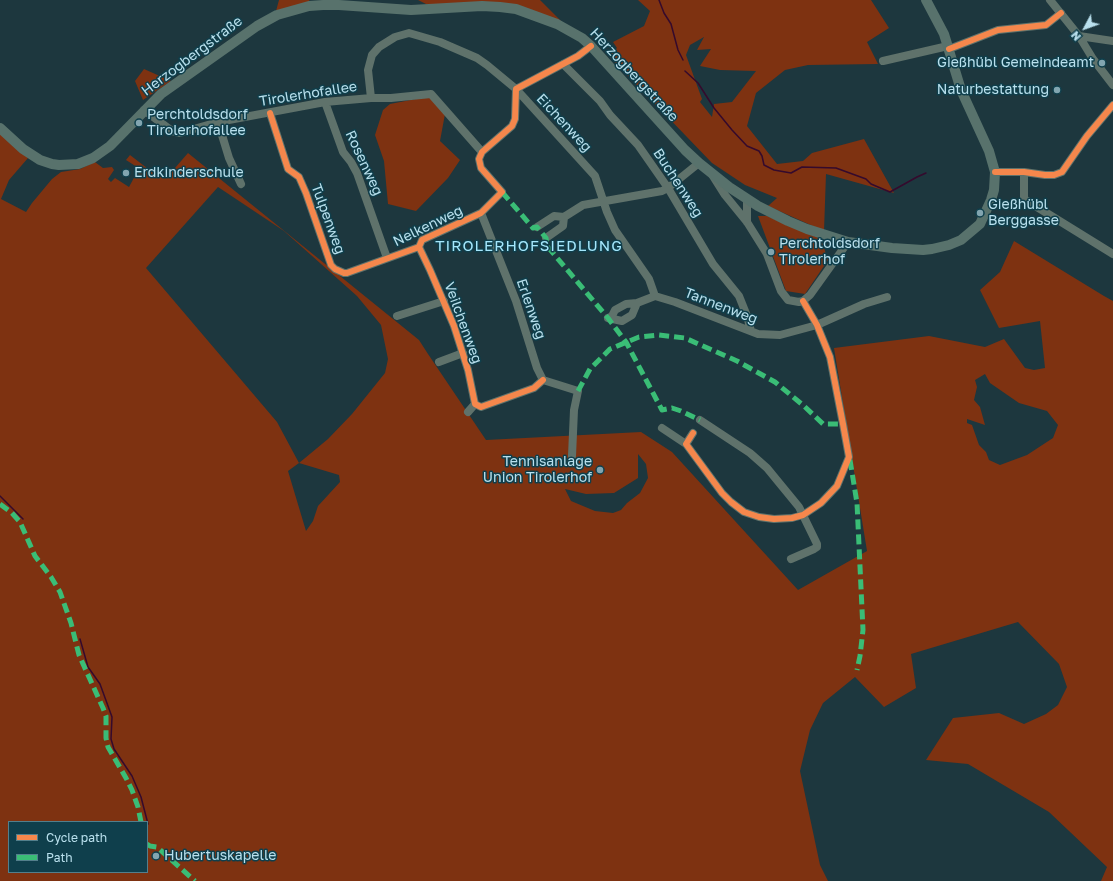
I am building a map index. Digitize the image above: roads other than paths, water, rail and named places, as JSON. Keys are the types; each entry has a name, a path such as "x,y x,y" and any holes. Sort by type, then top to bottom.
{"main road":[{"path":"926,0 938,21 949,48 961,90 989,151 995,172"},
{"name":"Herzogbergstraße","path":"0,128 23,149 35,157 52,164 70,165 86,161 110,146 161,94 257,26 277,15 309,6 339,5 411,10 482,6 516,10 557,24 577,35 591,46 681,145 713,175 747,199 807,230 848,242 885,248 923,250 949,245 961,240 980,224 994,190 995,172"}],"street":[{"path":"1050,0 1080,36 1093,59 1113,85"},
{"path":"882,61 949,48 998,30 1046,25 1061,13"},
{"name":"Eichenweg","path":"371,98 368,70 372,55 379,47 394,37 409,34 440,42 477,58 516,89 594,176 615,230 649,279 655,296"},
{"path":"1080,36 1113,41"},
{"path":"482,152 512,126 515,120 516,89 578,56 591,46"},
{"name":"Buchenweg","path":"563,64 600,101 610,115 638,145 668,188 713,264 739,296 751,331"},
{"name":"Tirolerhofallee","path":"144,110 176,132 180,133 218,122 325,102 432,94 482,152"},
{"name":"Rosenweg","path":"325,102 343,152 357,173 387,258"},
{"path":"995,172 1024,172 1045,175 1054,175 1062,172 1087,136 1113,105"},
{"name":"Tulpenweg","path":"270,113 288,169 299,176 331,264 335,269"},
{"path":"218,122 229,158 241,184"},
{"name":"Nelkenweg","path":"335,269 347,273 419,247 422,240 481,213 502,192 481,168 479,159 482,152"},
{"path":"537,228 554,216 564,216 583,205 662,191 668,188 699,163"},
{"path":"1024,172 1024,199 1113,254"},
{"path":"713,175 725,195 747,222 767,254 784,296 793,302 802,301 810,295 848,242"},
{"path":"747,199 747,222"},
{"name":"Erlenweg","path":"481,213 516,301 537,368 543,380"},
{"path":"546,238 563,226 564,216"},
{"name":"Veilchenweg","path":"419,247 444,301 463,353 478,406"},
{"path":"637,302 655,296"},
{"name":"Tannenweg","path":"655,296 675,302 758,334 780,335 817,325 864,304 887,297"},
{"path":"397,316 444,301"},
{"path":"662,428 686,444 722,493 744,512 759,517 774,519 792,518 803,515 821,504 837,486 849,457 830,357 817,325 802,301"},
{"path":"439,362 463,353"},
{"path":"468,412 478,406 534,388 543,380 578,391 574,410 572,456"},
{"path":"700,420 750,453 767,468 803,515 817,544 817,547 791,559"},
{"path":"686,444 693,433"}],"waterway":[{"path":"659,0 664,13 671,24 678,50 683,60"},
{"path":"685,71 698,83 714,108 732,130 747,146 759,151 764,165 774,170 791,173 802,167 836,168 866,179 871,184 890,192 926,173"},
{"path":"0,496 23,519"},
{"path":"80,639 88,667 100,684 112,717 111,739 114,749 132,776 141,797 147,821"}],"place":[{"name":"Gießhübl Gemeindeamt","path":"1102,63"},
{"name":"Naturbestattung","path":"1057,90"},
{"name":"Perchtoldsdorf Tirolerhofallee","path":"139,123"},
{"name":"Erdkinderschule","path":"126,173"},
{"name":"Gießhübl Berggasse","path":"980,213"},
{"name":"Perchtoldsdorf Tirolerhof","path":"771,252"},
{"name":"Tennisanlage Union Tirolerhof","path":"600,470"},
{"name":"Hubertuskapelle","path":"156,856"}],"district":[{"name":"TIROLERHOFSIEDLUNG","path":"529,246"}]}
